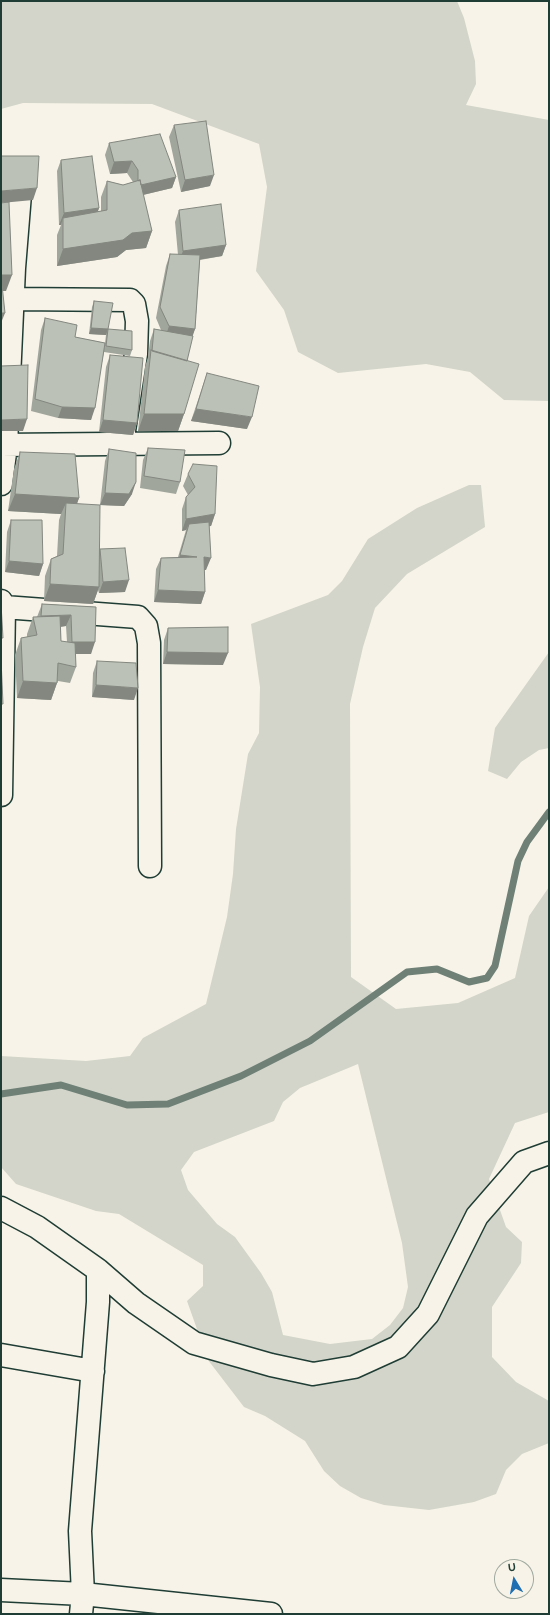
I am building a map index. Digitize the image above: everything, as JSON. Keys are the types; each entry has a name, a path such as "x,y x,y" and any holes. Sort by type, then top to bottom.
{"street":[{"path":"1,484 20,194"},
{"path":"12,300 130,300 134,304 137,320 136,354 122,443"},
{"path":"3,445 219,443"},
{"path":"1,796 2,604 138,617 146,626 148,643 150,866"},
{"path":"1,1208 37,1227 98,1270 136,1303 194,1343 271,1365 313,1374 354,1367 398,1347 428,1314 477,1216 524,1162 549,1154"},
{"path":"82,1604 80,1531 98,1302 98,1270"},
{"path":"1,1356 93,1371"},
{"path":"1,1590 82,1604 271,1614"}],"shaded area":[{"path":"1,1 457,1 464,18 475,61 476,84 466,105 549,120 549,401 504,400 470,372 426,364 338,373 298,352 284,310 256,271 267,187 259,144 152,104 23,103 1,109"},
{"path":"469,485 481,485 485,527 407,574 375,608 363,647 350,704 351,977 396,1009 458,1003 515,978 529,916 549,887 549,1112 515,1123 489,1179 506,1227 522,1242 521,1263 492,1307 492,1357 516,1382 549,1401 549,1443 522,1454 506,1470 496,1494 474,1502 429,1510 384,1505 361,1498 340,1486 324,1471 305,1441 265,1416 244,1407 208,1360 187,1301 203,1286 203,1265 119,1214 96,1211 16,1184 1,1167 1,1056 86,1061 130,1056 143,1038 206,1004 227,917 233,874 236,829 248,754 259,733 260,687 251,624 328,595 342,581 368,539 417,508","holes":["358,1064 402,1243 408,1287 403,1308 390,1325 372,1339 330,1344 283,1335 272,1292 261,1273 235,1237 217,1224 188,1190 181,1170 194,1152 274,1121 283,1102 300,1088"]},
{"path":"549,652 549,748 539,750 521,762 507,779 488,771 495,728"}],"building":[{"path":"206,121 214,175 185,180 174,125"},
{"path":"160,134 176,177 141,185 140,180 138,181 138,170 132,161 114,162 109,143"},
{"path":"1,156 39,156 37,188 1,191"},
{"path":"92,156 99,208 64,213 61,160"},
{"path":"140,180 152,231 132,233 123,240 63,249 63,218 107,210 107,181 123,185"},
{"path":"9,202 12,275 1,275 1,203"},
{"path":"221,204 226,245 183,251 179,210"},
{"path":"170,254 200,255 195,329 169,326 160,307"},
{"path":"2,285 5,313 1,313"},
{"path":"94,301 113,303 108,329 91,328"},
{"path":"45,318 77,325 75,337 105,343 95,408 62,407 35,399"},
{"path":"108,329 132,331 132,350 106,346"},
{"path":"154,329 193,336 187,361 152,351"},
{"path":"151,350 199,364 184,414 144,414"},
{"path":"110,355 143,358 137,423 103,420"},
{"path":"28,365 27,419 1,420 1,366"},
{"path":"207,373 259,386 252,417 196,409"},
{"path":"148,448 185,450 180,482 144,476"},
{"path":"109,449 136,453 136,482 129,494 105,493"},
{"path":"20,452 75,454 79,498 15,494"},
{"path":"193,464 217,466 215,514 186,519 186,497 195,487 188,474"},
{"path":"66,503 100,505 99,587 50,584 51,559 63,554"},
{"path":"11,520 42,520 43,564 9,561"},
{"path":"209,522 211,558 204,557 205,592 158,590 161,558 197,557 180,555 189,524"},
{"path":"125,548 129,580 103,582 100,549"},
{"path":"1,604 3,638 1,638"},
{"path":"42,604 96,607 95,642 72,642 71,615 41,616"},
{"path":"60,616 61,641 75,643 76,667 58,663 57,683 23,681 21,638 37,635 33,617"},
{"path":"228,627 228,653 167,652 168,628"},
{"path":"1,659 3,704 1,704"},
{"path":"97,661 136,663 138,688 96,685"}],"waterway":[{"path":"1,1094 61,1085 127,1105 168,1104 241,1076 310,1041 407,972 437,969 469,982 487,978 495,966 518,861 527,842 549,812"}]}
